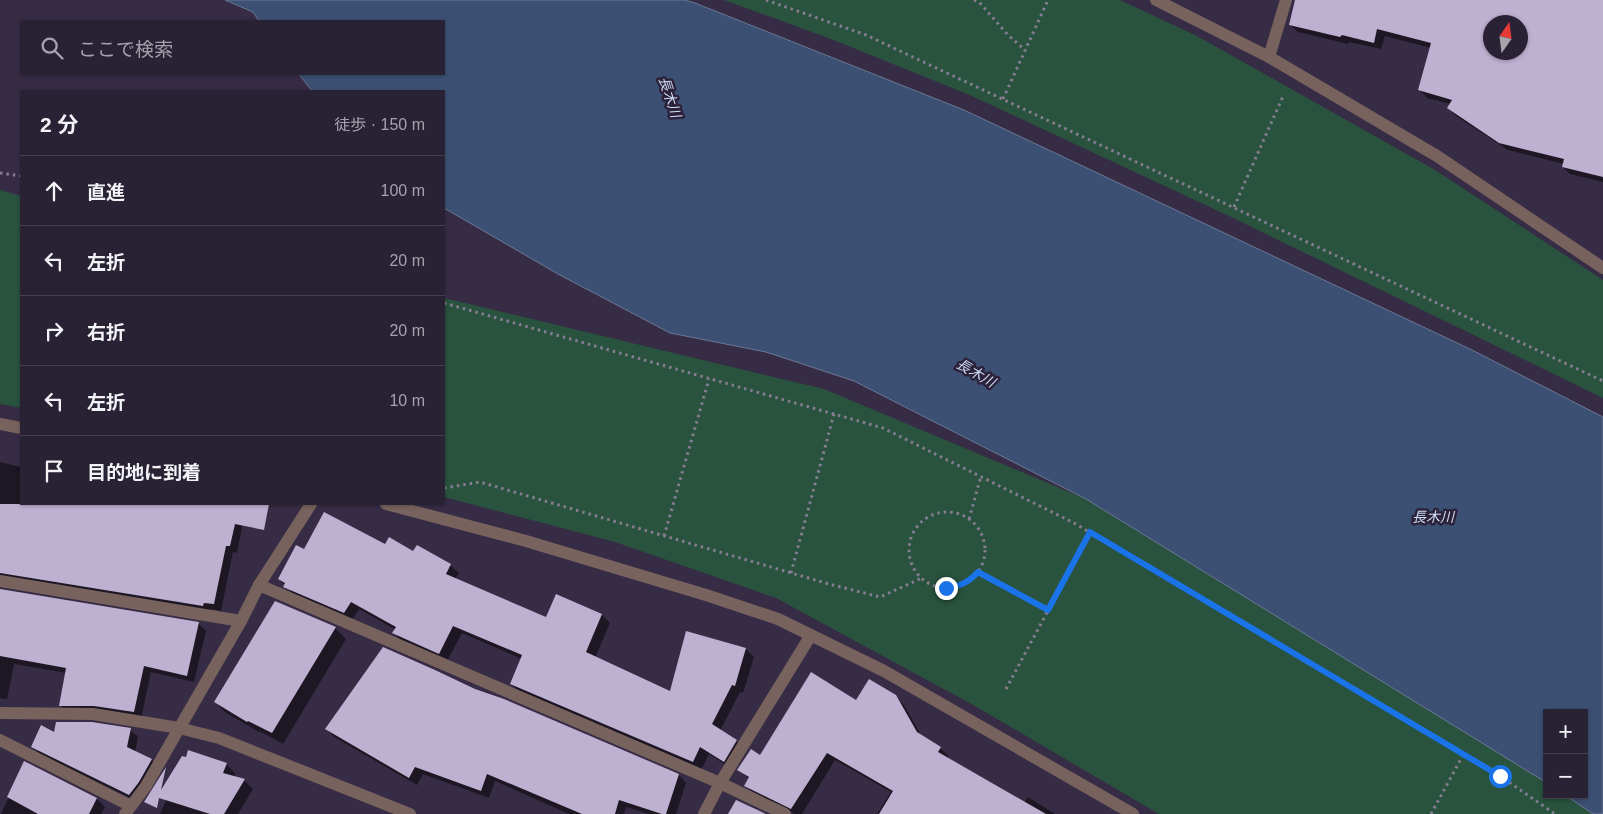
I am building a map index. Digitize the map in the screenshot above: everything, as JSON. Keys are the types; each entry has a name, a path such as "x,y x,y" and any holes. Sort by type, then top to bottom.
{"street":[{"path":"1156,0 1269,57 1437,156 1603,268"},
{"path":"1269,57 1286,0"},
{"path":"0,424 20,428"},
{"path":"0,740 128,810 146,786 259,586 310,505"},
{"path":"390,505 526,541 706,595 778,619 884,671 1133,814"},
{"path":"0,581 240,621"},
{"path":"259,586 720,783 784,814"},
{"path":"704,814 720,783 811,635"},
{"path":"0,713 93,714 179,728 219,738 410,814"}],"path":[{"path":"766,0 866,35 1603,381"},
{"path":"974,0 979,2 1008,36 1025,50"},
{"path":"1003,99 1048,0"},
{"path":"1234,207 1284,94"},
{"path":"0,173 20,176"},
{"path":"445,303 883,428 1090,532 1500,776 1554,814"},
{"path":"664,536 709,379"},
{"path":"791,573 834,414"},
{"path":"969,519 981,476"},
{"path":"445,488 480,482 791,573 880,597 922,578"},
{"path":"946,512 958,514 969,519 978,528 983,538 984,562 969,581 959,586 946,588 933,586 922,578 914,568 910,556 910,543 915,531 923,521 934,515 946,512"},
{"path":"1006,689 1090,532"},
{"path":"978,572 1048,610"},
{"path":"1431,814 1463,755"}],"green space":[{"path":"724,0 1120,0 1197,36 1435,170 1603,280 1603,398 1229,216 972,96 831,39"},
{"path":"0,190 20,196 20,408 0,404"},
{"path":"445,298 824,389 1086,499 1540,778 1543,780 1543,799 1571,799 1593,814 1159,814 975,706 776,598 615,542 445,497"}],"water":[{"name":"長木川","path":"225,0 684,0 695,3 964,110 1472,350 1603,417 1603,814 1593,814 1571,799 1588,799 1588,709 1543,709 1543,781 1086,499 854,381 766,352 670,333 558,274 445,209 445,90 311,90 300,75 445,75 445,20 258,20 253,12"}],"building":[{"path":"1295,0 1603,0 1603,177 1562,167 1564,159 1499,143 1447,108 1452,100 1418,90 1431,43 1377,29 1374,43 1342,35 1340,37 1289,25"},
{"path":"0,504 269,505 264,530 235,524 230,546 226,546 214,604 204,603 203,606 0,573"},
{"path":"324,512 385,544 389,537 413,551 417,545 451,564 446,574 546,617 556,594 602,614 586,652 670,691 686,631 746,648 735,686 732,685 712,724 737,740 724,762 700,747 693,762 510,684 522,655 453,626 439,654 392,633 396,627 351,602 344,613 283,587 285,583 278,579 296,545 304,549"},
{"path":"0,589 199,622 187,676 144,666 134,712 94,706 59,706 66,668 0,656"},
{"path":"275,601 336,627 272,733 247,722 214,702"},
{"path":"383,647 475,689 504,699 679,774 666,814 619,800 615,814 582,814 487,774 481,791 415,767 409,778 325,729"},
{"path":"811,672 856,700 869,679 896,695 917,732 941,747 938,752 1046,814 879,814 893,791 827,753 791,809 744,786 749,777 737,770 751,749 760,755"},
{"path":"56,722 92,722 131,728 127,747 152,759 129,795 31,747 41,725 54,732"},
{"path":"188,750 227,763 223,773 245,779 224,814 210,814 159,798 157,808 144,802 166,767 161,790 182,756 186,757"},
{"path":"24,761 97,798 89,814 38,814 7,797"},
{"path":"736,800 766,814 728,814"}],"route":[{"path":"946,588 959,586 969,581 978,572 1048,610 1090,532 1500,776"}]}
